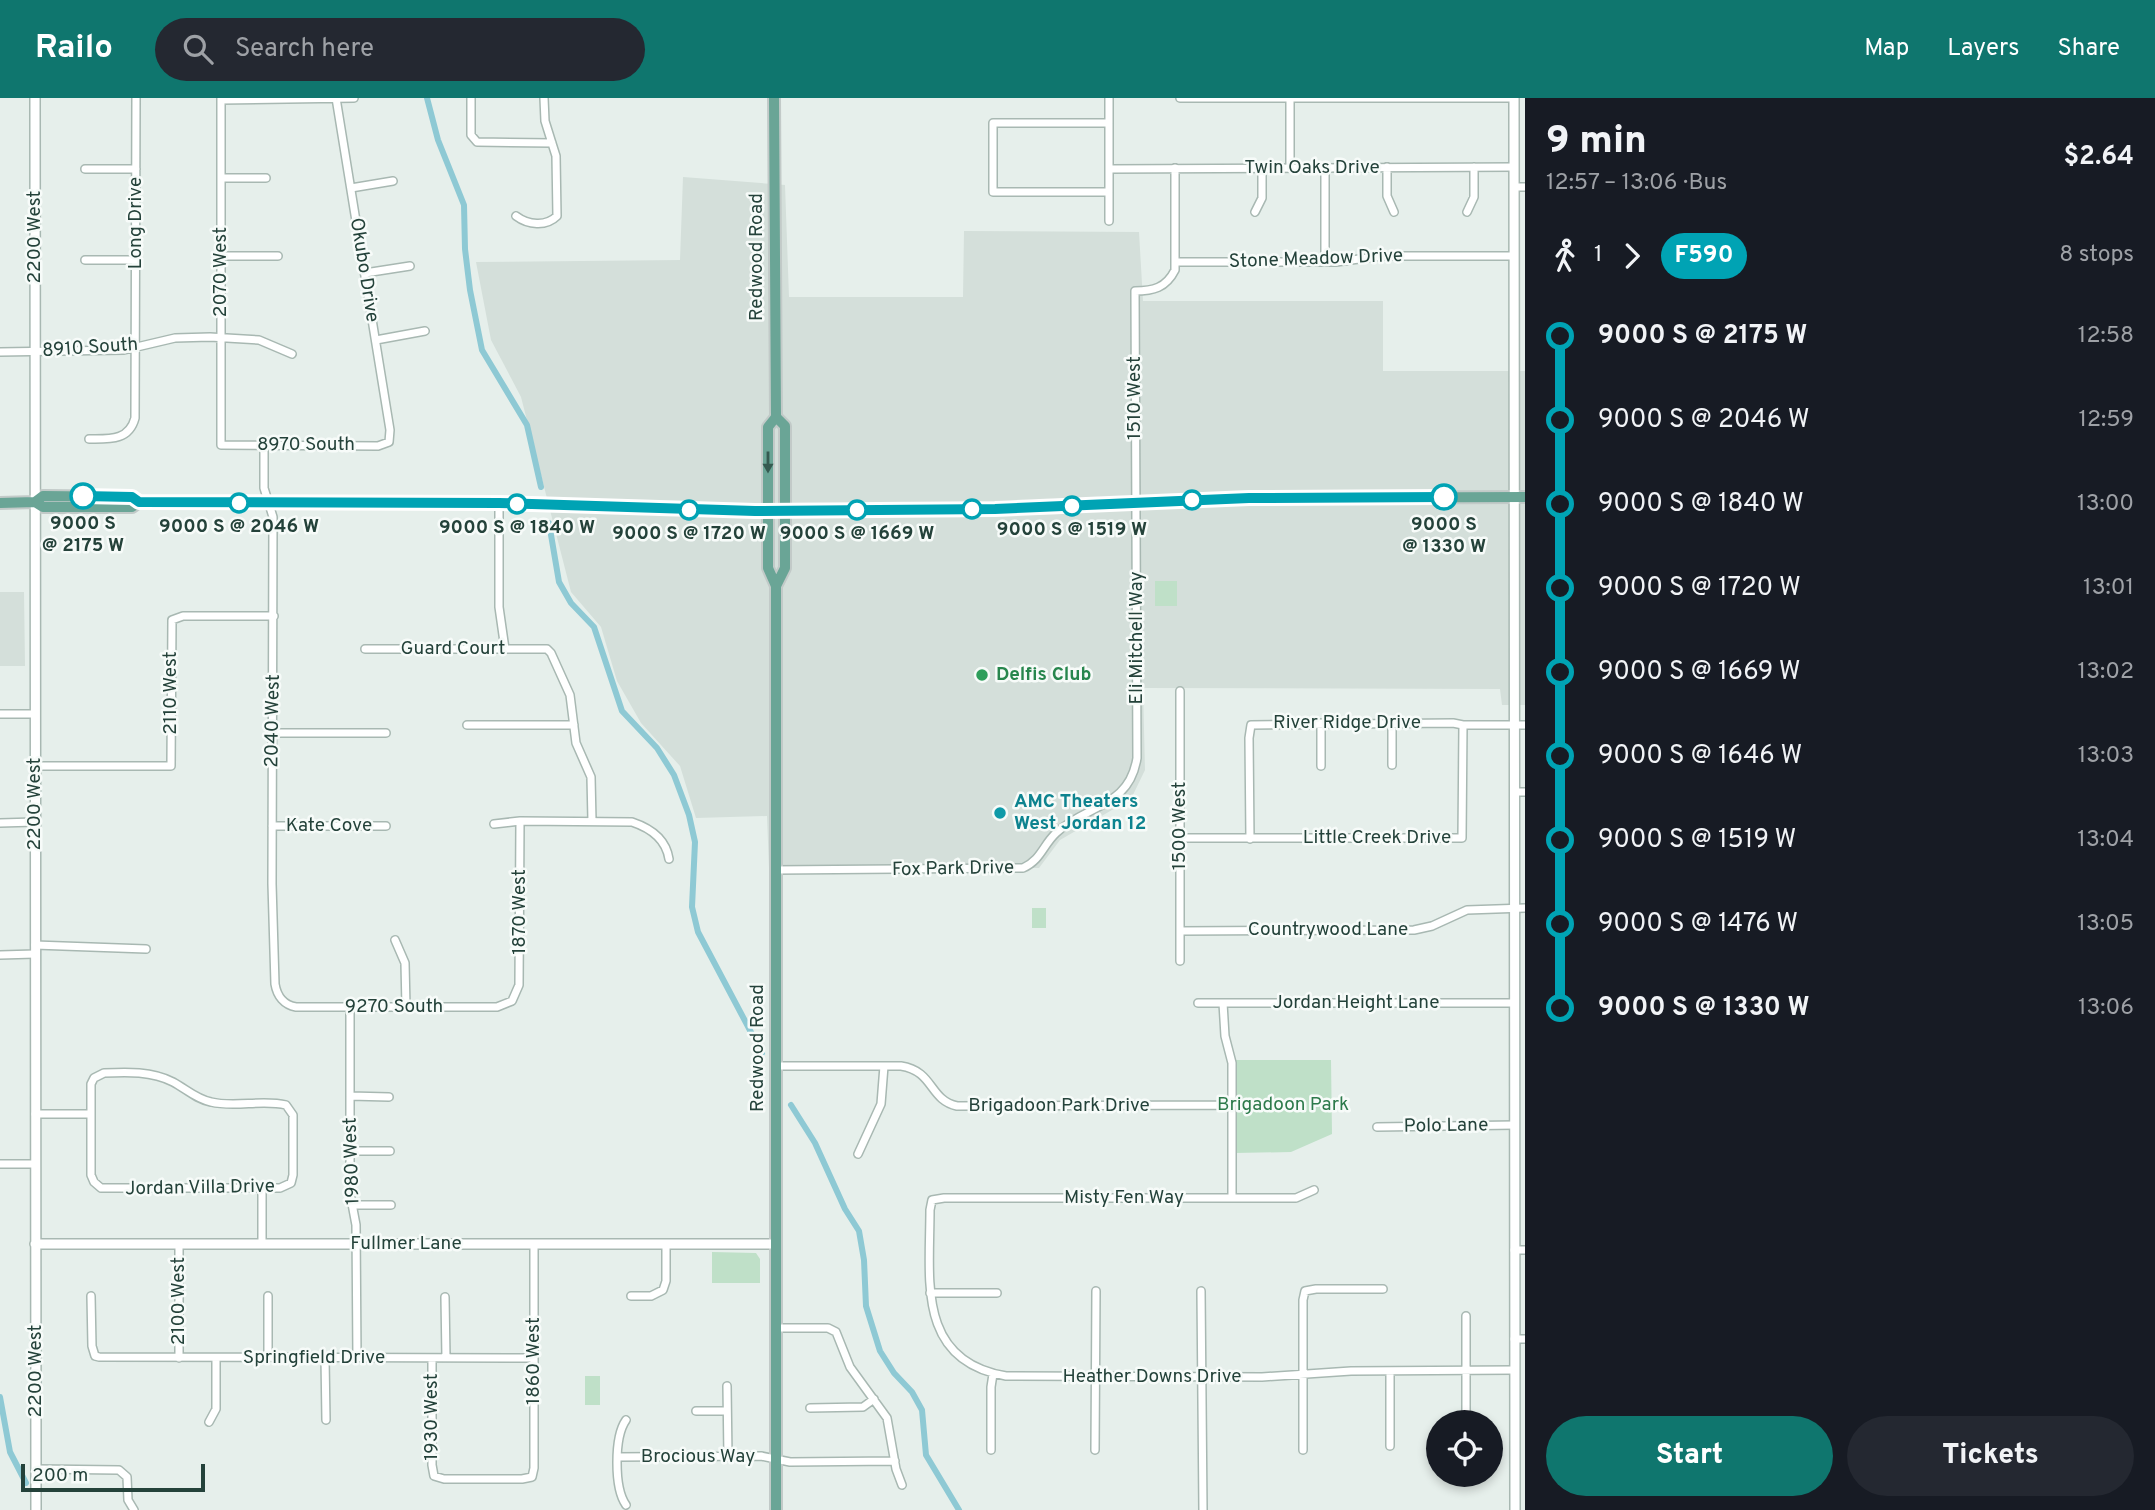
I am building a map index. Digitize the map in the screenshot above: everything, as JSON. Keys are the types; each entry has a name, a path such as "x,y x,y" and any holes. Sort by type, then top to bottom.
{"main road":[{"name":"Redwood Road","path":"774,98 776,416 768,427 768,568 776,586 776,1510"},
{"name":"Redwood Road","path":"776,416 785,426 785,568 776,586"},
{"path":"0,503 132,507 139,502 499,503 718,511 995,509 1249,498 1520,498"}],"street":[{"name":"2200 West","path":"35,98 36,1510"},
{"name":"Long Drive","path":"89,439 120,438 127,434 134,424 135,98"},
{"path":"221,99 354,98"},
{"path":"471,98 473,139 482,143 552,143"},
{"path":"516,216 528,222 546,223 554,219 557,211 556,156 545,121 544,98"},
{"path":"1109,98 1109,221"},
{"path":"1180,98 1514,98 1513,256 1520,498 1514,725 1515,1125 1518,1195 1514,1250 1515,1510"},
{"path":"1290,98 1290,167"},
{"name":"2070 West","path":"221,99 221,445"},
{"name":"Okubo Drive","path":"336,99 390,430 389,442"},
{"path":"1109,123 993,123 993,192 1109,192"},
{"path":"1387,167 1387,195 1394,212"},
{"path":"1467,212 1474,197 1474,167"},
{"name":"Twin Oaks Drive","path":"1110,169 1514,167"},
{"path":"1175,168 1175,262"},
{"path":"1255,212 1262,198 1262,168"},
{"path":"1325,168 1325,262"},
{"path":"85,169 136,169"},
{"path":"221,178 266,178"},
{"path":"351,188 393,181"},
{"path":"1514,187 1525,187"},
{"path":"221,257 278,256"},
{"name":"Stone Meadow Drive","path":"1175,262 1325,262 1382,256 1513,256"},
{"path":"85,260 136,260"},
{"name":"1510 West","path":"1135,504 1135,292 1157,289 1166,284 1175,270 1175,262"},
{"path":"365,273 410,266"},
{"path":"376,340 425,331"},
{"name":"8910 South","path":"0,352 136,348 175,338 221,338 259,340 292,354"},
{"name":"8970 South","path":"221,445 378,446 389,442"},
{"name":"2040 West","path":"264,445 264,488 274,517 272,826 275,984 279,997"},
{"path":"499,503 499,607 505,649"},
{"name":"Eli Mitchell Way","path":"1134,773 1137,758 1135,504"},
{"name":"2110 West","path":"35,766 172,766 172,620 183,616 274,616"},
{"name":"Guard Court","path":"365,649 547,649 568,690 572,702 573,725"},
{"name":"1500 West","path":"1180,691 1180,961"},
{"path":"0,714 35,714"},
{"path":"1321,723 1321,766"},
{"path":"1392,723 1392,765"},
{"path":"467,725 573,725 576,743 591,777 592,821"},
{"name":"River Ridge Drive","path":"1250,839 1251,725 1525,725"},
{"name":"Little Creek Drive","path":"1180,838 1462,838 1463,725"},
{"path":"272,733 386,733"},
{"name":"Fox Park Drive","path":"775,870 1023,868 1037,860 1057,832 1116,797 1134,773"},
{"path":"1514,781 1525,781"},
{"path":"1514,792 1525,792"},
{"path":"494,824 520,821 627,821 644,827 665,844 669,859"},
{"name":"1870 West","path":"512,1001 520,985 520,821"},
{"path":"0,823 35,822"},
{"name":"Kate Cove","path":"272,826 386,826"},
{"name":"Countrywood Lane","path":"1180,931 1413,930 1432,926 1467,910 1525,908"},
{"path":"396,940 405,963 406,1007"},
{"path":"0,956 35,949 146,949"},
{"name":"9270 South","path":"279,997 292,1006 350,1007 497,1007 512,1001"},
{"name":"Jordan Height Lane","path":"1198,1003 1515,1003"},
{"path":"1223,1003 1225,1036 1232,1063 1232,1198"},
{"name":"1980 West","path":"350,1007 350,1192 356,1224 357,1358"},
{"name":"Brigadoon Park Drive","path":"776,1066 901,1066 919,1071 943,1101 957,1106 1232,1105"},
{"path":"858,1154 881,1104 884,1066"},
{"name":"Jordan Villa Drive","path":"104,1073 149,1074 169,1080 200,1099 214,1103 286,1105 293,1115 293,1175 288,1186 262,1188 101,1188 91,1175 92,1114 91,1084 94,1078 104,1073"},
{"path":"350,1096 389,1097"},
{"path":"35,1114 92,1114"},
{"name":"Polo Lane","path":"1377,1127 1515,1125"},
{"path":"350,1151 390,1151"},
{"path":"0,1164 36,1164"},
{"path":"262,1188 262,1244"},
{"name":"Misty Fen Way","path":"932,1200 1296,1198 1314,1190"},
{"name":"Heather Downs Drive","path":"932,1200 930,1293 936,1323 950,1347 964,1360 993,1374 1018,1377 1262,1377 1390,1370 1515,1370"},
{"path":"352,1205 391,1205"},
{"name":"Fullmer Lane","path":"36,1244 776,1244"},
{"name":"2100 West","path":"179,1244 179,1358"},
{"name":"1860 West","path":"532,1476 534,1244"},
{"path":"631,1296 651,1296 663,1290 666,1284 666,1244"},
{"path":"1514,1250 1525,1250"},
{"path":"1303,1450 1305,1291 1383,1289"},
{"path":"1095,1450 1096,1291"},
{"path":"1201,1291 1202,1510"},
{"path":"930,1293 997,1293"},
{"name":"Springfield Drive","path":"92,1296 92,1346 95,1356 104,1358 534,1358"},
{"path":"268,1296 268,1358"},
{"path":"445,1297 446,1358"},
{"path":"1466,1316 1466,1410"},
{"path":"776,1328 834,1329 850,1367 889,1423 902,1485"},
{"path":"1514,1339 1525,1339"},
{"path":"209,1422 216,1409 216,1358"},
{"path":"326,1358 326,1420"},
{"name":"1930 West","path":"432,1358 434,1476 444,1479 522,1479 532,1476"},
{"path":"1390,1370 1390,1446"},
{"path":"991,1450 993,1374"},
{"path":"727,1386 728,1457"},
{"path":"810,1408 863,1407 874,1399"},
{"path":"696,1411 727,1411"},
{"path":"626,1420 618,1434 618,1491 626,1505"},
{"name":"Brocious Way","path":"618,1457 761,1456 790,1462 895,1461"},
{"path":"36,1469 119,1470 127,1478 128,1500 134,1510"}],"shaded area":[{"path":"683,177 785,185 789,297 963,297 964,231 1139,232 1143,301 1383,301 1383,371 1525,371 1525,705 1502,705 1500,689 1143,688 1145,770 1131,799 1060,840 1039,868 769,868 767,816 696,818 680,766 641,723 617,681 601,627 571,592 521,397 491,340 476,262 680,260"},
{"path":"0,592 24,592 25,666 0,666"}],"green space":[{"path":"1155,581 1177,581 1177,606 1155,606"},
{"path":"1032,908 1046,908 1046,928 1032,928"},
{"name":"Brigadoon Park","path":"1236,1060 1331,1060 1332,1134 1291,1152 1235,1153"},
{"path":"712,1252 756,1253 760,1259 760,1283 712,1283"},
{"path":"585,1376 600,1376 600,1405 585,1405"}],"waterway":[{"path":"427,98 438,140 464,205 465,249 470,290 482,350 527,425 541,487"},
{"path":"549,523 559,582 571,603 594,627 622,711 657,748 674,775 689,815 695,842 692,907 698,932 762,1053"},
{"path":"791,1105 815,1143 845,1209 859,1231 864,1260 866,1306 880,1351 894,1373 912,1392 922,1410 926,1455 959,1510"},
{"path":"0,1397 10,1452 26,1483"}],"bus line":[{"name":"F590","path":"83,496 132,497 139,502 499,503 718,511 995,509 1249,498 1444,497"}],"place":[{"name":"9000 S @ 2175 W","path":"83,496"},
{"name":"9000 S @ 1330 W","path":"1444,497"},
{"name":"9000 S @ 2046 W","path":"239,503"},
{"name":"9000 S @ 1840 W","path":"517,504"},
{"name":"9000 S @ 1519 W","path":"1072,506"},
{"name":"9000 S @ 1720 W","path":"689,510"},
{"name":"9000 S @ 1669 W","path":"857,510"},
{"name":"Delfis Club","path":"982,675"},
{"name":"AMC Theaters West Jordan 12","path":"1000,813"}]}
